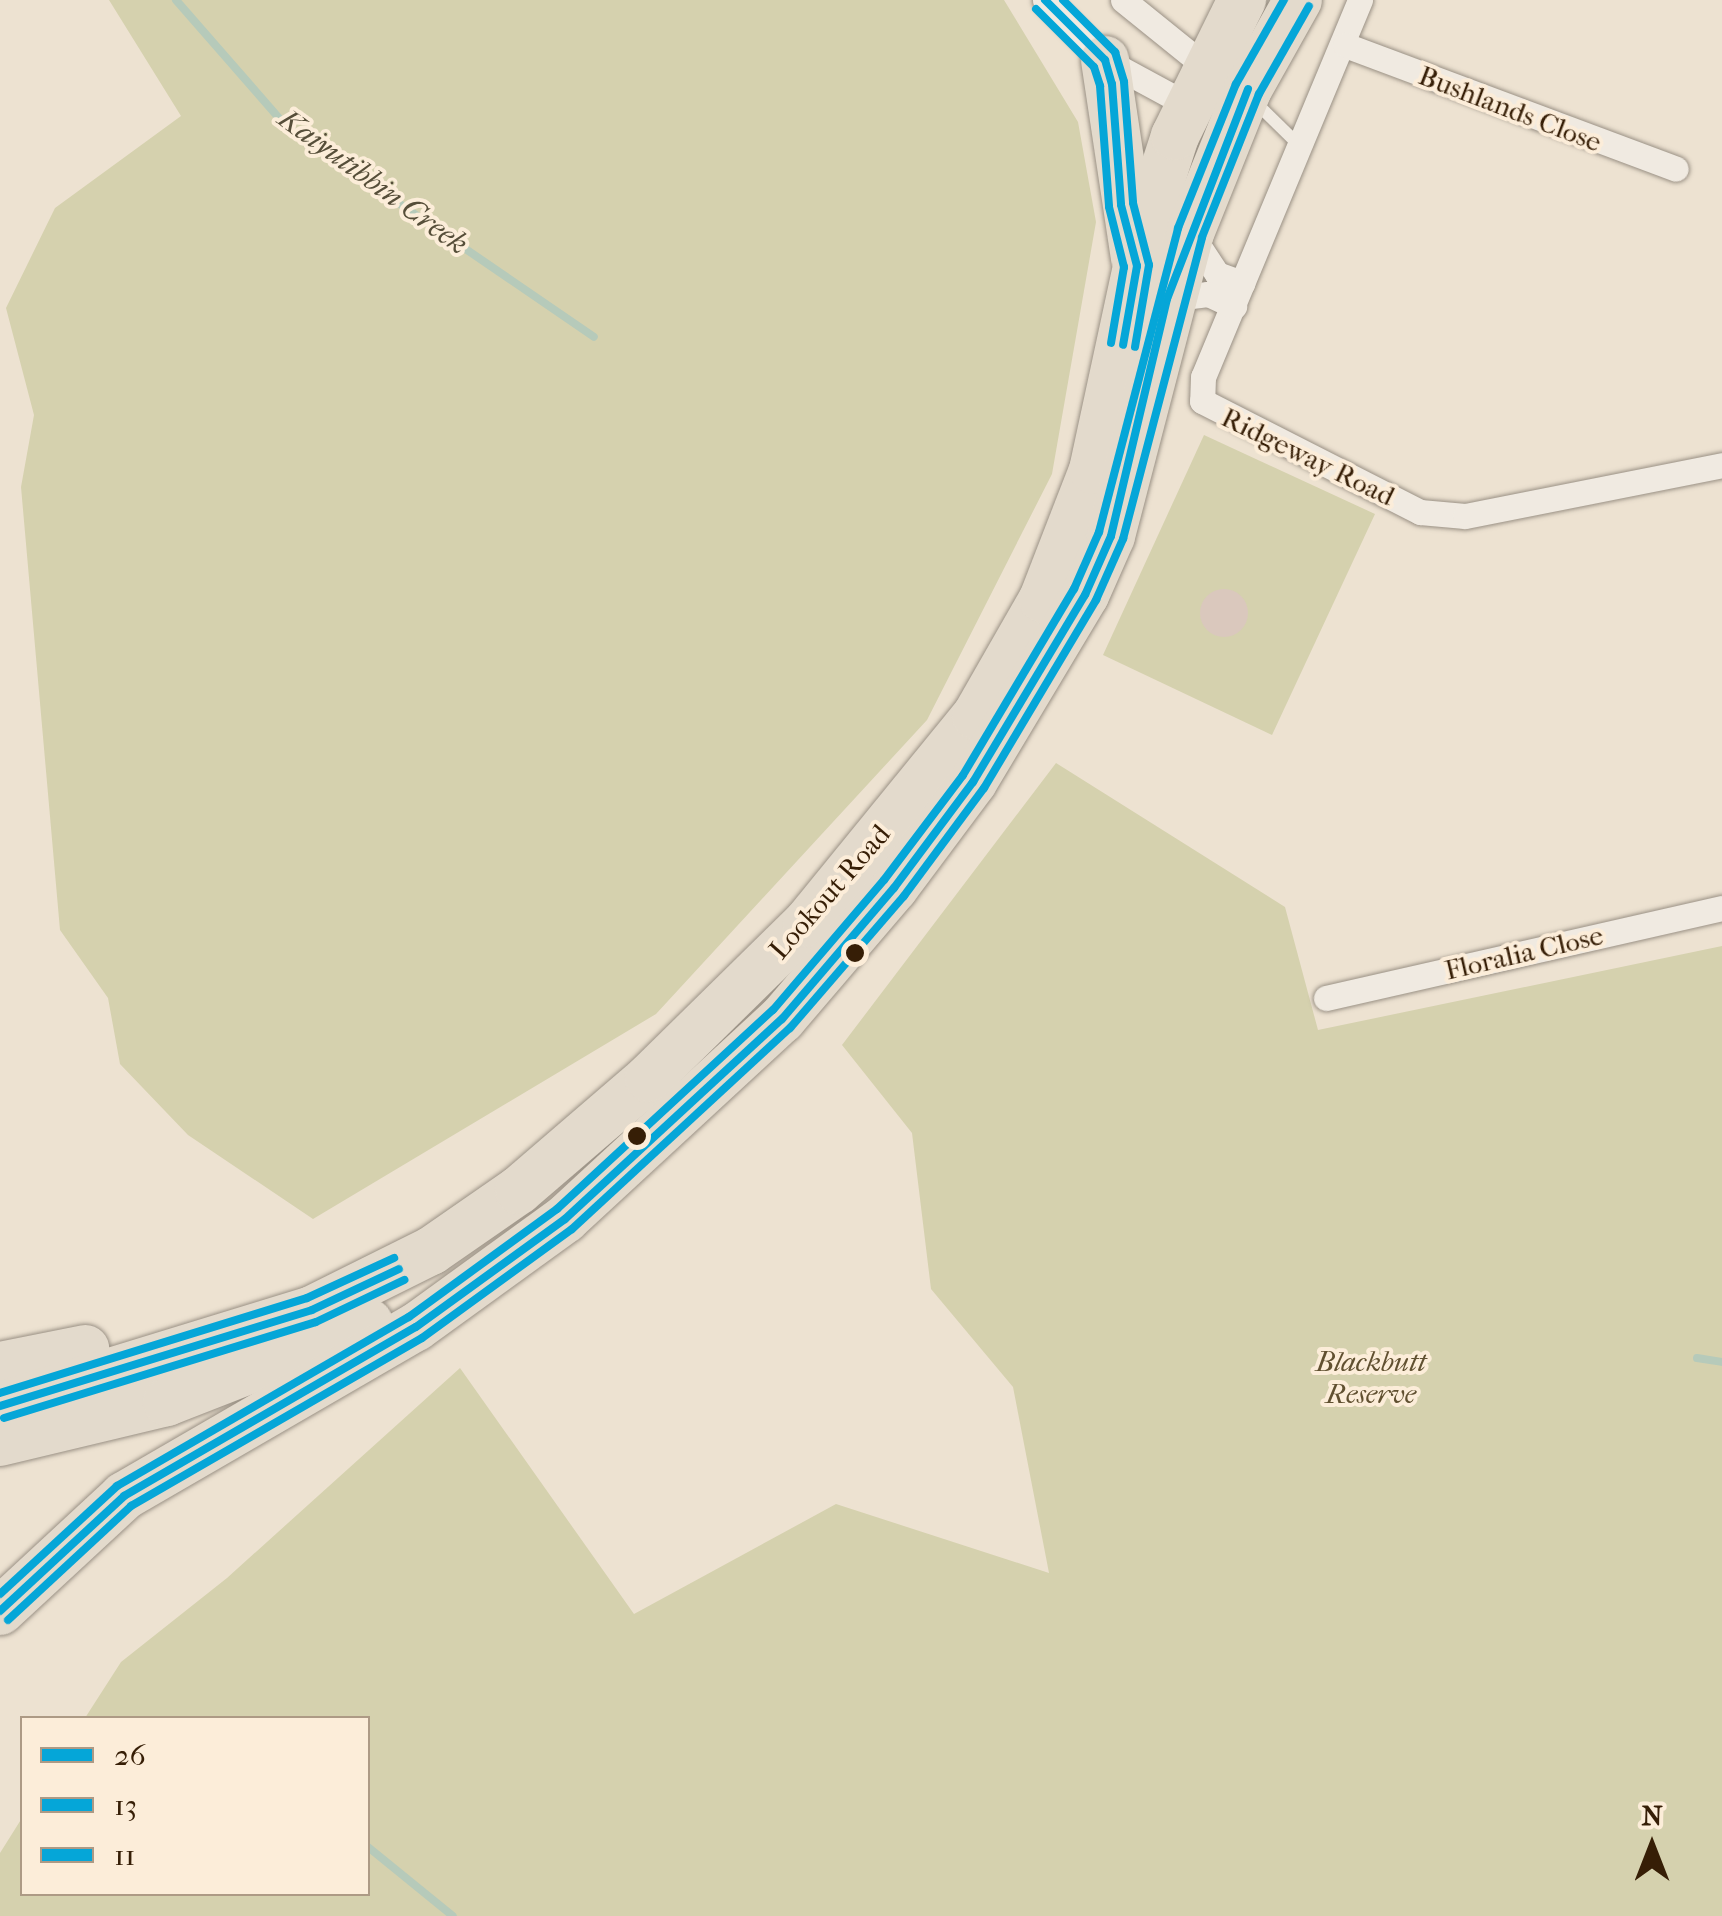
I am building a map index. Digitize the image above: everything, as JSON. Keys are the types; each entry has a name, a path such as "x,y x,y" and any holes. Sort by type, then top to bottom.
{"highway":[{"name":"Lookout Road","path":"0,1611 124,1496 416,1327 526,1249 680,1120 782,1019 973,782 1050,657 1110,536 1152,283 1190,233 1240,106 1298,0"},
{"name":"Lookout Road","path":"0,1406 268,1325 384,1277 475,1223 725,1009 807,923 976,716 1044,598 1094,470 1152,283 1214,52"},
{"path":"1104,60 1117,108 1121,205 1152,283"},
{"path":"0,1442 250,1374 526,1249"},
{"path":"0,1366 240,1314 268,1325"}],"street":[{"path":"1046,0 1104,60 1214,52"},
{"path":"1123,0 1214,52 1240,106"},
{"name":"Ridgeway Road","path":"1360,0 1345,45 1203,377 1202,401 1420,512 1464,516 1722,465"},
{"name":"Bushlands Close","path":"1345,45 1676,169"},
{"path":"1214,52 1240,106"},
{"path":"1190,233 1216,274 1238,294"},
{"path":"1152,283 1208,294 1238,294"},
{"name":"Floralia Close","path":"1326,998 1722,908"}],"lane":[{"path":"1214,52 1240,106 1301,146"}],"green space":[{"path":"109,0 1004,0 1078,122 1096,222 1052,474 927,720 656,1014 313,1219 188,1135 120,1064 108,998 60,930 21,487 34,415 6,308 55,208 181,116"},
{"path":"1204,435 1375,514 1272,735 1103,655"},
{"name":"Blackbutt Reserve","path":"1056,763 1285,907 1318,1030 1722,946 1722,1916 0,1916 0,1853 20,1821 20,1896 370,1896 370,1716 86,1716 121,1662 227,1578 460,1368 634,1614 836,1504 1049,1573 1013,1387 931,1289 912,1133 842,1045"}],"building":[{"path":"1224,589 1241,596 1248,613 1241,630 1224,637 1207,630 1200,613 1207,596"}],"waterway":[{"name":"Kaiyutibbin Creek","path":"176,0 286,126 594,337"},
{"path":"1697,1358 1722,1362"},
{"path":"370,1849 453,1916"}],"transit line":[{"name":"26","path":"1045,0 1105,60 1112,84 1121,205 1137,266 1123,345"},
{"name":"11","path":"1063,0 1115,52 1124,82 1133,203 1149,265 1135,347"},
{"name":"11","path":"0,1594 117,1486 409,1317 557,1209 773,1010 884,880 963,775 1074,589 1099,532 1178,228 1236,84 1284,0"},
{"name":"13","path":"8,1620 131,1506 422,1338 572,1229 790,1028 904,896 984,788 1096,600 1123,539 1202,237 1259,94 1309,6"},
{"name":"13","path":"1036,9 1094,67 1100,86 1109,207 1124,267 1111,343"},
{"name":"26","path":"0,1611 124,1496 416,1327 565,1219 782,1019 894,888 973,782 1085,595 1111,536 1167,299 1248,89"},
{"name":"11","path":"0,1393 307,1298 394,1258"},
{"name":"26","path":"0,1406 312,1310 399,1269"},
{"name":"13","path":"4,1418 316,1322 404,1280"}]}
